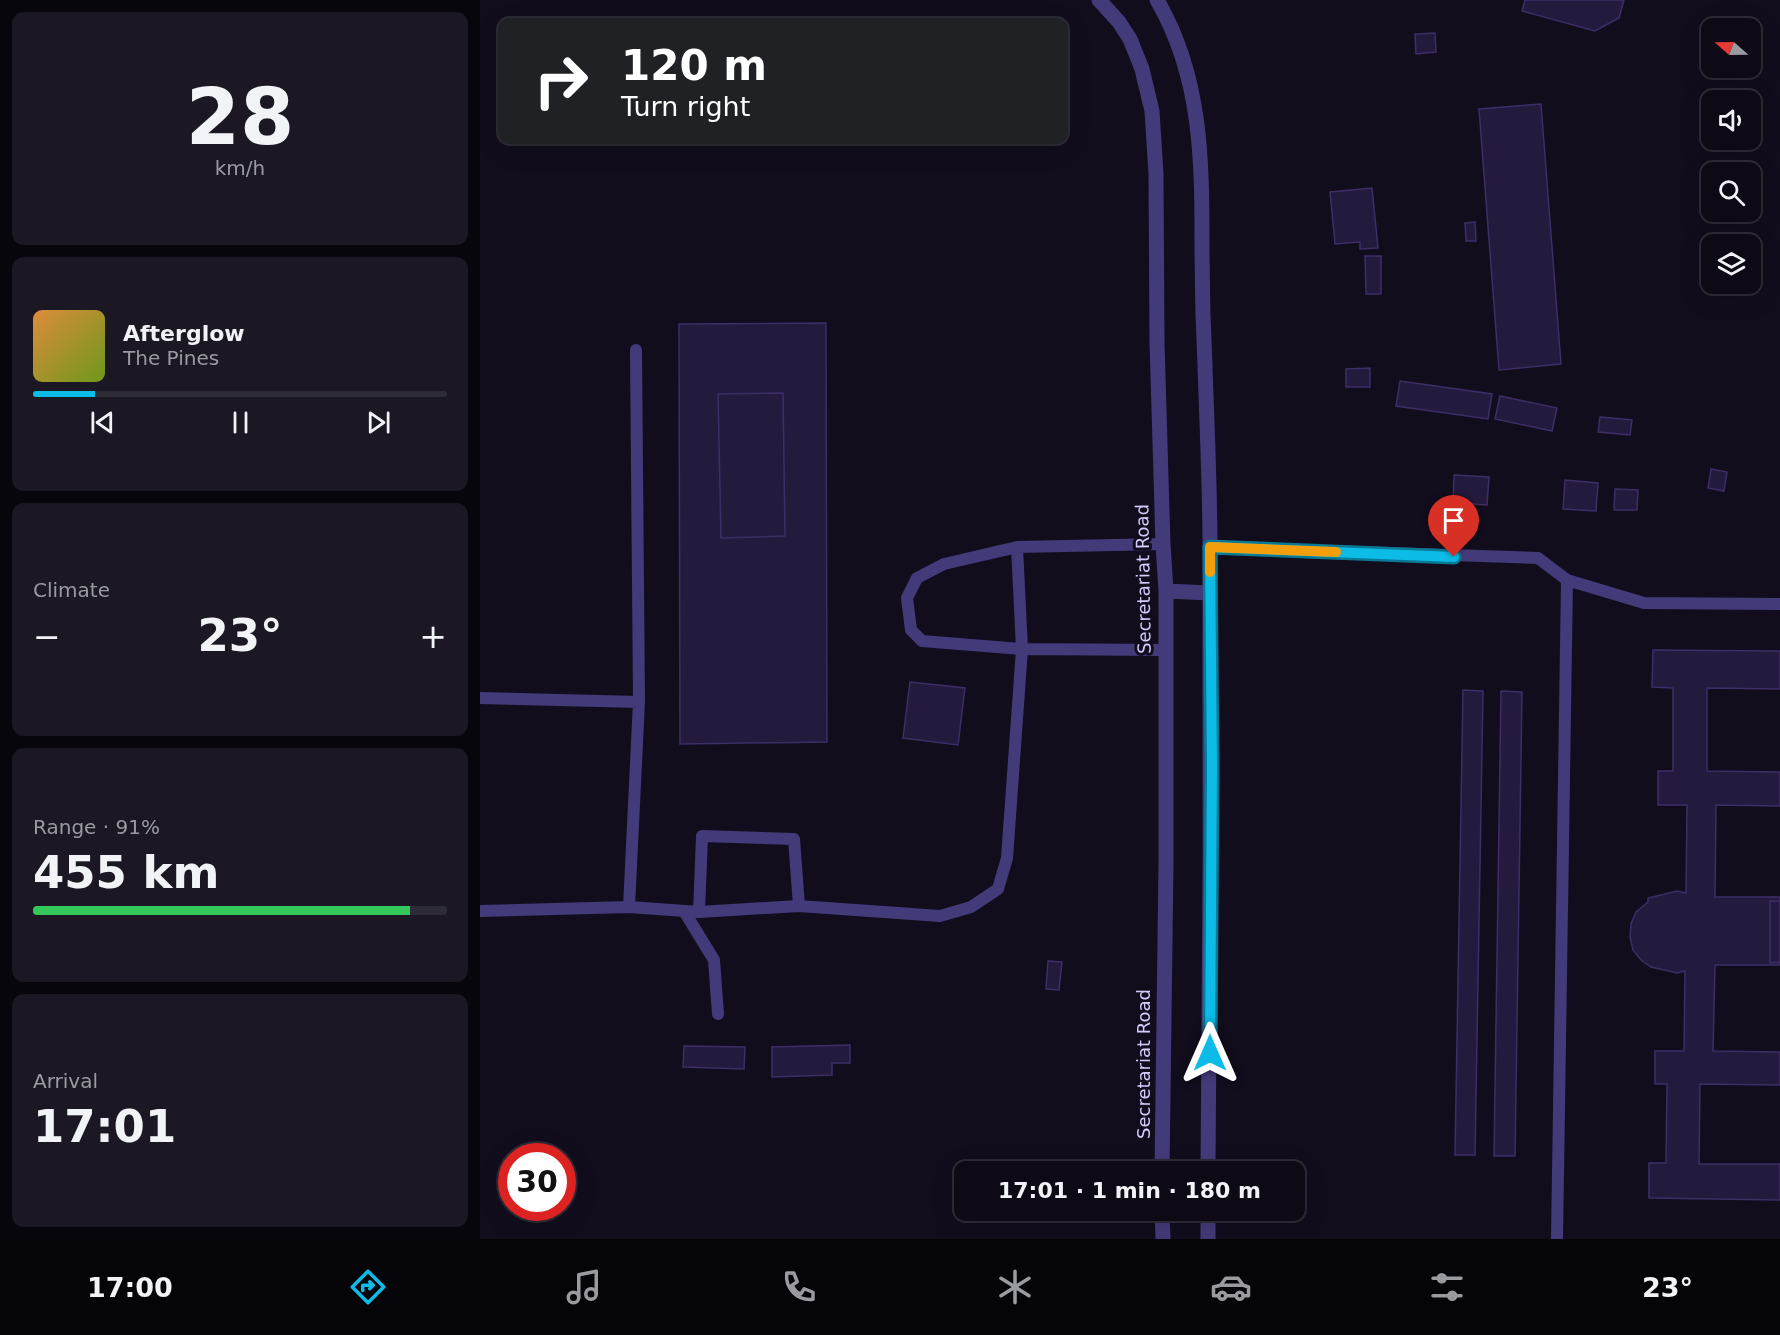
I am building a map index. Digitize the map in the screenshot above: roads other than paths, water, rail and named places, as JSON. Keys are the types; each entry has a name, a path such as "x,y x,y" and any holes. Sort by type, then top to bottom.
{"street":[{"name":"Secretariat Road","path":"1099,0 1119,22 1130,39 1142,69 1152,111 1156,174 1157,342 1162,544 1166,591 1164,650 1166,863 1162,1161"},
{"path":"1157,0 1179,47 1191,85 1197,121 1202,198 1210,547 1212,767 1208,1161"},
{"path":"1166,591 1210,593"},
{"path":"1162,1221 1163,1239"},
{"path":"1208,1221 1208,1239"}],"lane":[{"path":"629,907 639,702 636,350"},
{"path":"1162,544 1017,548 944,564 917,578 907,598 911,630 922,641 1022,649 1164,650"},
{"path":"1210,547 1538,558 1567,580 1644,603 1780,604"},
{"path":"480,911 629,907 699,912 800,906 940,916 971,907 998,889 1007,858 1022,649 1017,548"},
{"path":"1557,1239 1567,580"},
{"path":"480,698 639,702"},
{"path":"699,912 702,836 794,839 800,906"},
{"path":"684,911 714,960 718,1014"}]}
